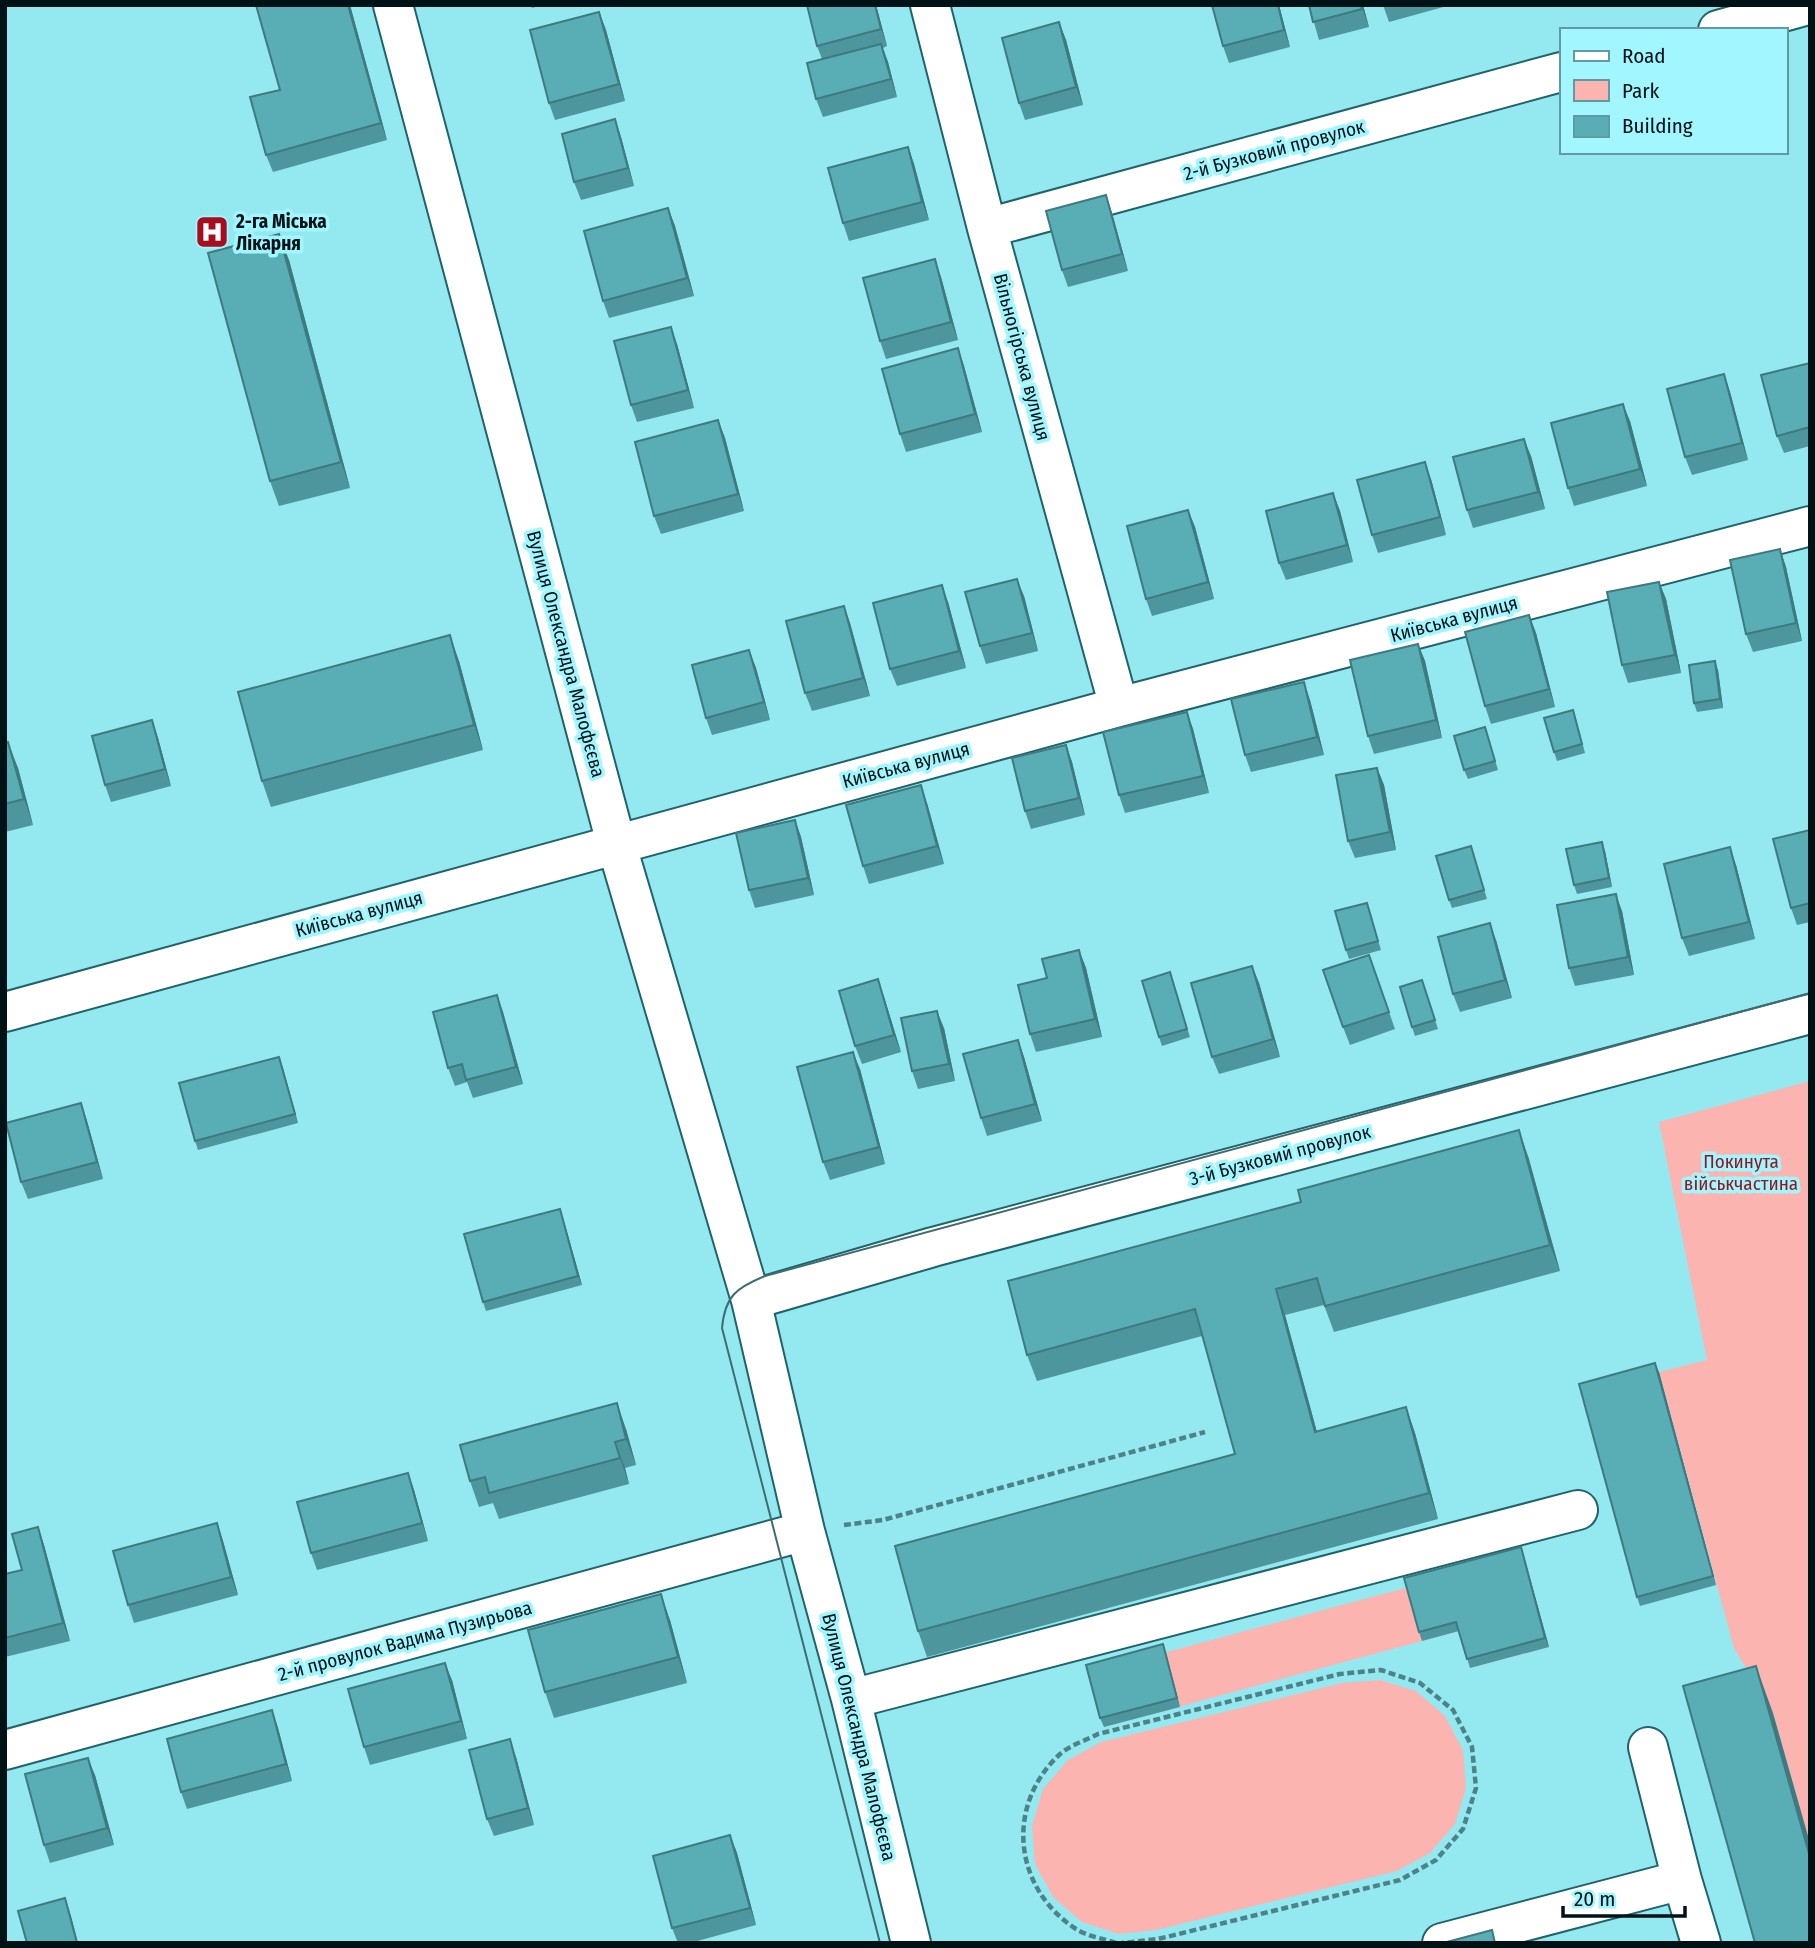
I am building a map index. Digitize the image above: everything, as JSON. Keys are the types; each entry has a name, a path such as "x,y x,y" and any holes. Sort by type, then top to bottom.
{"street":[{"name":"Вулиця Олександра Малофєєва","path":"393,5 616,843 751,1300"},
{"name":"Вільногірська вулиця","path":"930,5 987,228 1119,707"},
{"path":"1725,28 1808,5"},
{"name":"2-й Бузковий провулок","path":"987,228 1560,72"},
{"name":"Київська вулиця","path":"5,1012 1119,707 1810,526"},
{"name":"3-й Бузковий провулок","path":"751,1300 933,1247 1810,1014"},
{"path":"751,1300 806,1531"},
{"path":"851,1699 1578,1510"},
{"name":"Вулиця Олександра Малофєєва","path":"806,1531 851,1699 911,1943"},
{"name":"2-й провулок Вадима Пузирьова","path":"5,1750 806,1531"},
{"path":"1648,1747 1701,1943"},
{"path":"1441,1943 1682,1880"}],"path":[{"path":"806,1531 883,1520 1205,1432"},
{"path":"1381,1670 1420,1683 1453,1710 1472,1747 1476,1788 1464,1829 1437,1860 1400,1880 1158,1939 1119,1943 1077,1930 1045,1903 1026,1866 1022,1824 1035,1785 1062,1752 1098,1734 1340,1674 1381,1670"}],"green space":[{"name":"Покинута військчастина","path":"1810,1081 1810,1844 1773,1713 1734,1648 1659,1372 1707,1360 1659,1122"},
{"path":"1524,1556 1549,1647 1470,1668 1459,1631 1104,1727 1089,1673"},
{"path":"1380,1680 1416,1691 1445,1716 1463,1750 1466,1788 1455,1824 1430,1853 1397,1871 1156,1930 1119,1934 1082,1922 1053,1897 1035,1864 1032,1826 1043,1789 1068,1760 1101,1742 1342,1683"}],"building":[{"path":"256,5 348,5 381,123 266,155 250,97 280,90"},
{"path":"807,5 875,5 881,29 817,46"},
{"path":"1212,5 1278,5 1284,30 1223,46"},
{"path":"1309,5 1361,5 1362,9 1313,22"},
{"path":"599,12 619,84 549,103 530,30"},
{"path":"1059,22 1076,87 1019,103 1002,38"},
{"path":"881,44 891,79 816,99 807,63"},
{"path":"615,119 628,168 574,182 562,134"},
{"path":"908,147 922,202 843,223 828,168"},
{"path":"1106,195 1122,254 1062,270 1046,211"},
{"path":"668,208 687,278 603,301 584,231"},
{"path":"279,234 341,462 270,481 208,253"},
{"path":"935,259 951,322 880,341 863,278"},
{"path":"671,327 688,390 631,405 614,341"},
{"path":"958,348 975,414 900,434 882,369"},
{"path":"1810,363 1810,427 1777,436 1761,375"},
{"path":"1724,374 1742,443 1685,457 1667,389"},
{"path":"1623,404 1640,469 1568,488 1551,423"},
{"path":"718,420 738,494 654,516 635,442"},
{"path":"1524,439 1538,492 1467,510 1453,457"},
{"path":"1425,462 1440,517 1372,535 1357,480"},
{"path":"1333,493 1347,545 1279,563 1266,511"},
{"path":"1188,510 1208,582 1146,599 1127,526"},
{"path":"1780,549 1796,623 1746,634 1730,560"},
{"path":"1017,579 1032,633 980,646 965,592"},
{"path":"1659,582 1675,655 1622,665 1607,592"},
{"path":"942,585 959,651 890,669 873,603"},
{"path":"844,606 863,678 805,693 786,621"},
{"path":"1529,615 1549,689 1485,706 1465,632"},
{"path":"450,635 474,725 262,781 238,692"},
{"path":"1418,644 1436,720 1368,736 1350,660"},
{"path":"749,650 764,702 706,718 692,665"},
{"path":"1715,661 1720,699 1694,703 1689,665"},
{"path":"1304,682 1317,737 1245,755 1231,699"},
{"path":"1573,710 1582,744 1554,752 1544,718"},
{"path":"1187,712 1203,776 1119,795 1103,732"},
{"path":"152,720 165,769 105,785 92,736"},
{"path":"1485,727 1495,761 1464,770 1454,736"},
{"path":"8,742 24,799 5,804 5,743"},
{"path":"1066,745 1079,798 1025,811 1012,758"},
{"path":"1377,768 1390,832 1348,841 1336,775"},
{"path":"921,785 937,846 863,866 846,805"},
{"path":"795,820 808,878 749,890 736,833"},
{"path":"1810,830 1810,903 1791,908 1773,839"},
{"path":"1602,842 1609,878 1574,885 1566,849"},
{"path":"1471,846 1484,890 1449,900 1436,856"},
{"path":"1730,847 1749,922 1682,938 1664,864"},
{"path":"1616,894 1628,957 1569,968 1557,905"},
{"path":"1367,903 1378,941 1346,950 1335,911"},
{"path":"1490,923 1505,980 1453,994 1438,937"},
{"path":"1079,950 1095,1019 1030,1034 1018,985 1047,978 1042,959"},
{"path":"1369,955 1389,1012 1343,1027 1323,970"},
{"path":"1252,966 1273,1039 1212,1057 1191,983"},
{"path":"1170,972 1187,1029 1159,1037 1142,981"},
{"path":"878,979 894,1035 855,1046 839,991"},
{"path":"1422,980 1435,1020 1412,1027 1400,987"},
{"path":"497,995 516,1067 466,1080 462,1064 448,1068 433,1012"},
{"path":"937,1011 949,1064 912,1071 901,1018"},
{"path":"1018,1040 1035,1104 981,1118 963,1054"},
{"path":"853,1052 879,1147 823,1162 797,1067"},
{"path":"279,1057 295,1114 195,1141 179,1083"},
{"path":"81,1103 97,1162 21,1182 6,1123"},
{"path":"1519,1130 1550,1245 1325,1306 1317,1278 1276,1289 1315,1432 1406,1407 1429,1493 918,1631 895,1546 1235,1454 1195,1309 1027,1355 1008,1281 1301,1202 1298,1190"},
{"path":"560,1209 578,1276 483,1302 464,1234"},
{"path":"1655,1363 1713,1576 1637,1597 1579,1384"},
{"path":"617,1403 626,1439 615,1442 620,1458 489,1493 485,1477 470,1481 460,1445"},
{"path":"408,1473 422,1523 311,1553 297,1502"},
{"path":"217,1523 231,1577 128,1605 113,1551"},
{"path":"38,1527 63,1623 5,1638 5,1574 22,1570 12,1534"},
{"path":"1521,1547 1545,1638 1467,1659 1456,1622 1419,1632 1404,1578"},
{"path":"661,1594 678,1657 545,1692 528,1630"},
{"path":"1163,1644 1177,1698 1100,1718 1086,1665"},
{"path":"445,1663 461,1721 364,1747 348,1689"},
{"path":"1756,1666 1810,1857 1810,1943 1755,1943 1683,1686"},
{"path":"272,1710 286,1764 181,1792 167,1739"},
{"path":"510,1739 528,1808 487,1819 469,1750"},
{"path":"88,1758 107,1828 44,1845 25,1774"},
{"path":"730,1835 750,1908 672,1928 653,1856"},
{"path":"65,1898 77,1943 27,1943 18,1911"},
{"path":"1492,1930 1495,1943 1443,1943"}],"tram line":[{"path":"880,1943 722,1328 726,1308 734,1294 765,1276 1810,993"}],"place":[{"name":"2-га Міська Лікарня","path":"212,232"}]}
